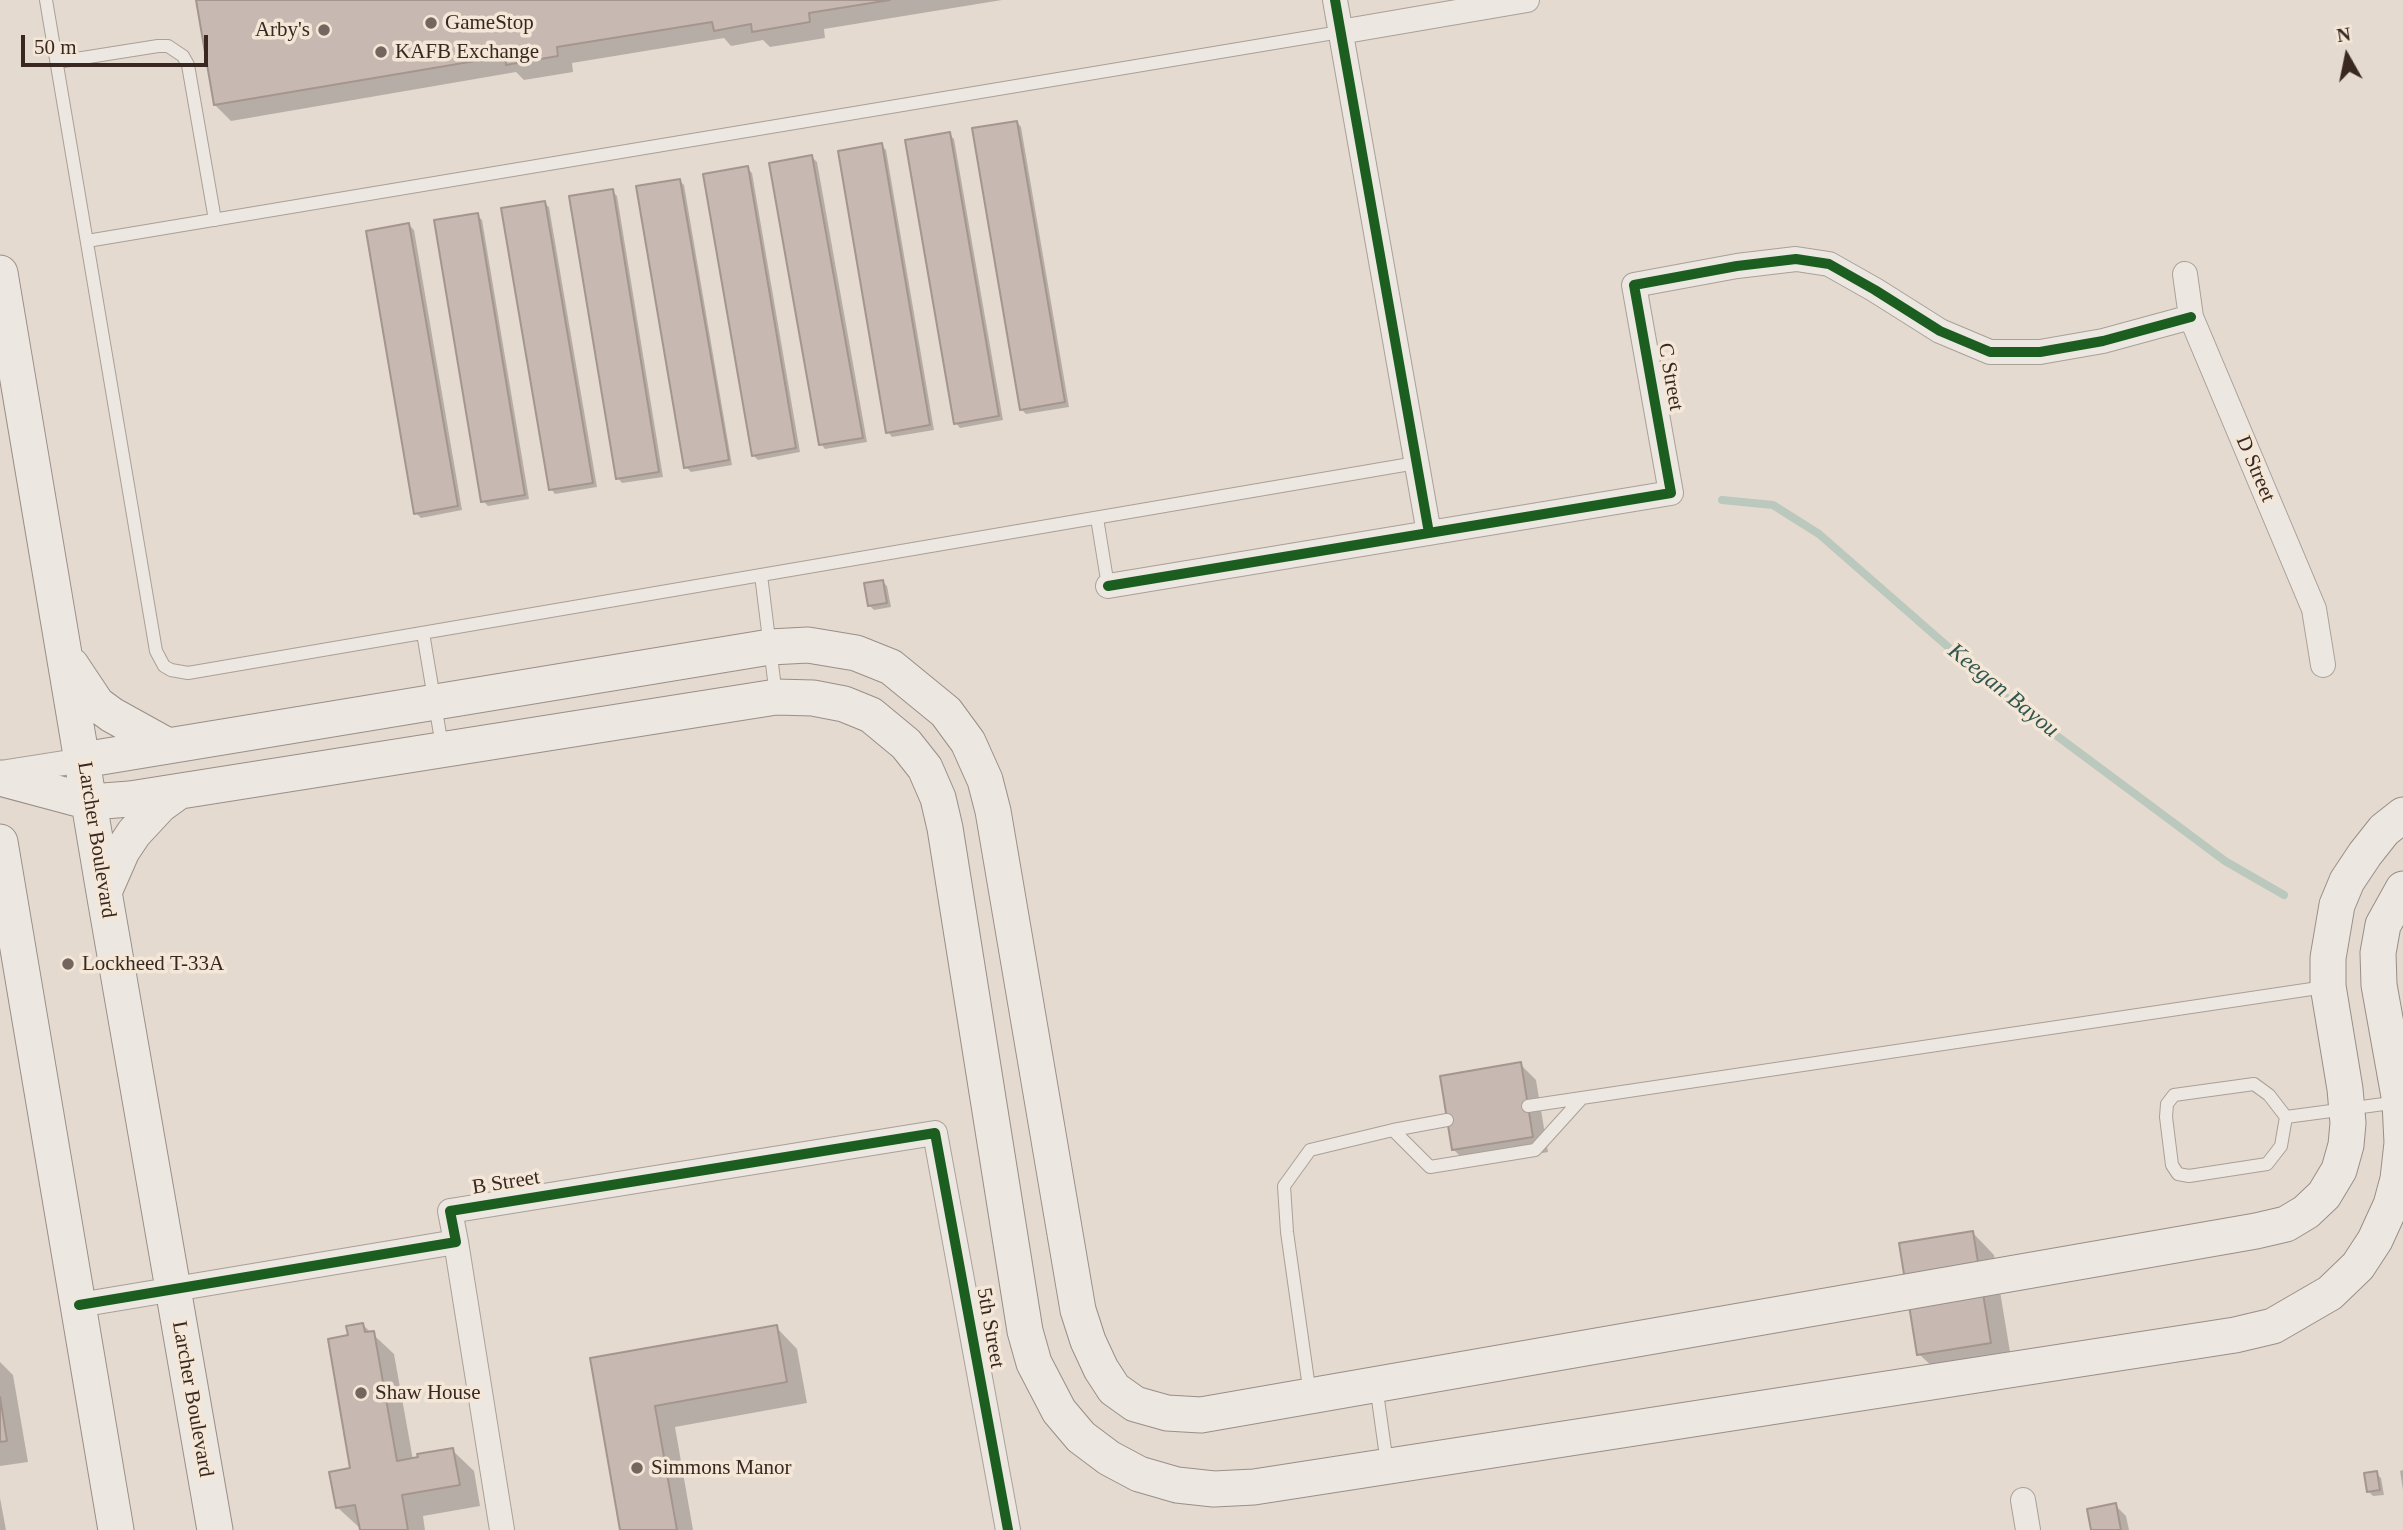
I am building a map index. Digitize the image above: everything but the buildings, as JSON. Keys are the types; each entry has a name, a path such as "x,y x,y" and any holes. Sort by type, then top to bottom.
{"main road":[{"name":"Larcher Boulevard","path":"0,274 215,1530"},
{"path":"83,760 770,647 808,645 856,653 891,667 946,712 968,742 985,780 993,811 1078,1310 1088,1341 1114,1389 1135,1404 1167,1413 1201,1415 2286,1224 2306,1212 2324,1195 2339,1170 2346,1145 2347,1108 2328,986 2331,929 2337,905 2347,881 2384,830 2403,815"},
{"path":"65,655 97,704 168,746"},
{"path":"0,776 90,802 178,792 776,697 813,698 844,704 871,715 890,729 925,768 938,798 1025,1331 1034,1363 1059,1411 1081,1437 1109,1458 1139,1474 1177,1485 1214,1489 1254,1487 2235,1335 2273,1326 2330,1293 2358,1266 2375,1240 2391,1205 2398,1180 2402,1143 2399,1102 2379,985 2378,953 2383,925 2403,889"},
{"path":"104,892 121,851 134,833 160,805 178,792"},
{"path":"0,842 116,1530"}],"street":[{"path":"1335,0 1429,533"},
{"path":"1340,32 1527,0"},
{"name":"C Street","path":"1108,586 1671,493 1634,285 1737,266 1796,259 1829,264 1940,331 1990,352 2040,352 2103,341 2192,317"},
{"name":"D Street","path":"2185,274 2192,317 2314,609 2323,664"},
{"path":"0,776 83,760"},
{"name":"B Street","path":"456,1242 450,1211 935,1133"},
{"name":"5th Street","path":"935,1133 1007,1530"},
{"path":"79,1306 456,1242 502,1530"},
{"path":"2023,1500 2028,1530"}],"lane":[{"path":"46,0 156,651 164,666 180,673 1416,463"},
{"path":"87,242 1340,32"},
{"path":"57,62 158,46 175,50 183,56 188,65 215,220"},
{"path":"1097,518 1108,586"},
{"path":"761,575 776,697"},
{"path":"423,633 442,750"},
{"path":"1528,1106 2328,986"},
{"path":"2254,1084 2269,1094 2286,1117 2281,1146 2267,1164 2189,1176 2178,1174 2172,1165 2166,1117 2167,1104 2174,1095 2254,1084"},
{"path":"1393,1130 1430,1167 1535,1150 1582,1098"},
{"path":"2286,1117 2399,1102"},
{"path":"1310,1397 1287,1232 1284,1186 1310,1150 1447,1120"},
{"path":"1376,1385 1388,1466"}],"waterway":[{"name":"Keegan Bayou","path":"1722,500 1773,505 1819,534 2010,701 2225,861 2284,895"}],"cycle path":[{"path":"1335,0 1429,533"},
{"path":"1108,586 1671,493 1634,285 1737,266 1796,259 1829,264 1940,331 1990,352 2040,352 2103,341 2191,317"},
{"path":"79,1305 456,1242 450,1211 935,1133 1008,1530"}],"place":[{"name":"GameStop","path":"431,23"},
{"name":"Arby's","path":"324,30"},
{"name":"KAFB Exchange","path":"381,52"},
{"name":"Lockheed T-33A","path":"68,964"},
{"name":"Shaw House","path":"361,1393"},
{"name":"Simmons Manor","path":"637,1468"}]}
